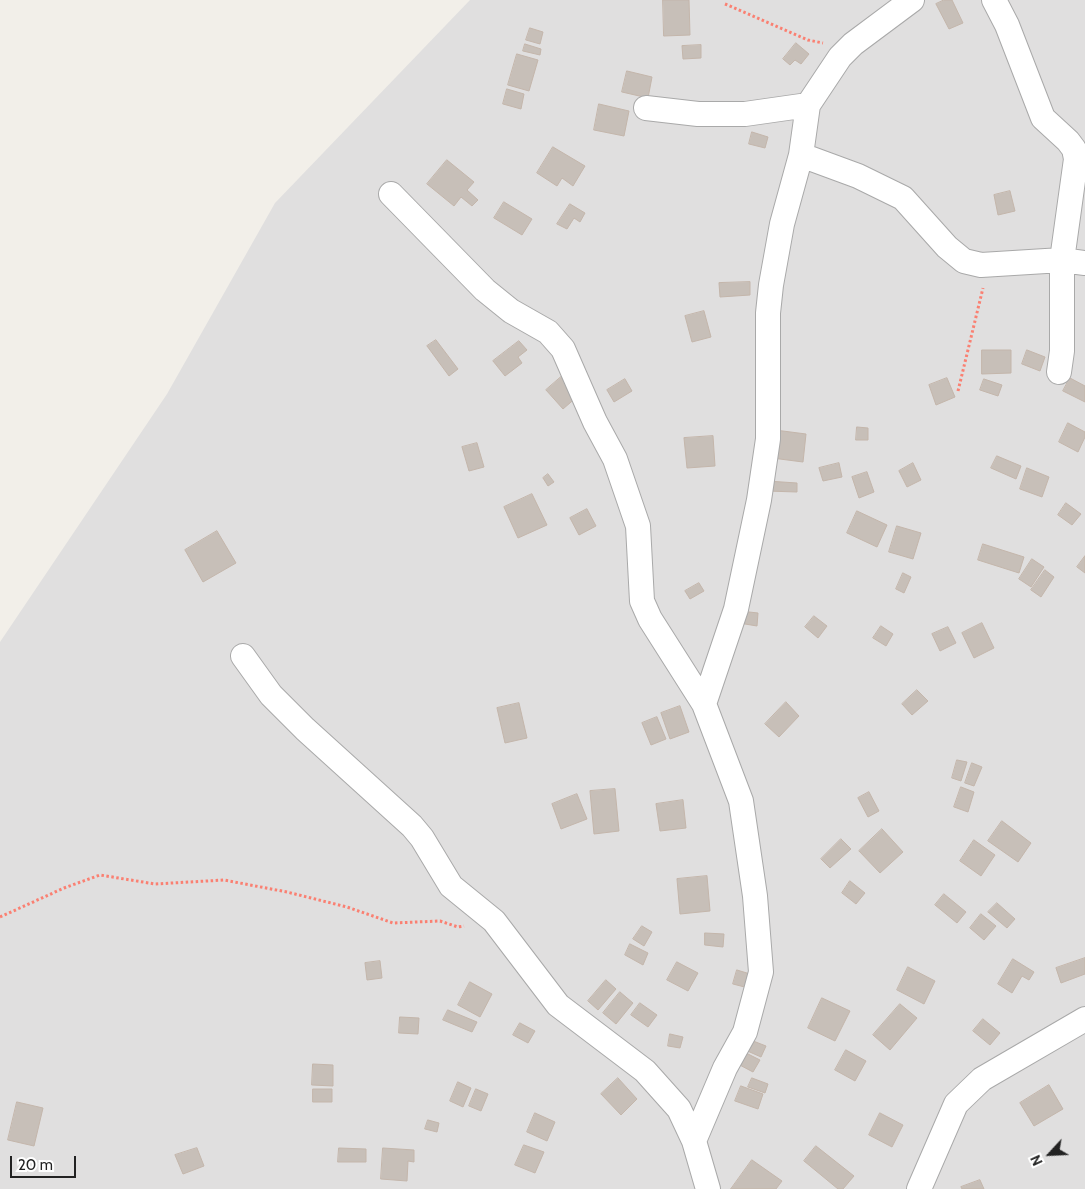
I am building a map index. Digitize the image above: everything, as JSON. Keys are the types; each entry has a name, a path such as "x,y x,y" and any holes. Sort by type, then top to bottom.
{"street":[{"path":"704,704 736,609 759,500 768,439 768,313 771,285 782,224 801,155 808,105 840,57 853,44 912,0"},
{"path":"994,0 1007,25 1043,118 1074,149 1076,159 1074,262 1059,372"},
{"path":"646,108 698,114 745,114 808,105"},
{"path":"801,155 895,192 903,198 947,247 964,261 981,264 1074,262"},
{"path":"390,194 486,290 511,312 548,332 563,349 595,422 615,459 638,526 642,601 650,619 704,704 741,801 755,896 761,972 745,1032 725,1068 694,1141"},
{"path":"243,656 278,702 412,826 422,838 452,886 494,921 558,1005 589,1026 650,1077 678,1109 694,1141 708,1189"},
{"path":"919,1189 956,1104 982,1079 1085,1019"}],"path":[{"path":"725,4 808,40 831,45 853,44"},
{"path":"958,391 983,289 981,264"},
{"path":"0,917 64,888 100,875 155,884 224,880 330,903 393,923 440,921 458,927 494,921"}],"shaded area":[{"path":"470,0 1085,0 1085,1189 0,1189 0,642 167,394 275,203"}],"building":[{"path":"663,0 689,0 690,35 664,36"},
{"path":"944,0 952,0 963,23 949,29 936,4"},
{"path":"530,28 543,32 540,44 526,40"},
{"path":"796,43 809,54 801,64 795,60 790,65 783,59"},
{"path":"525,44 541,49 540,55 523,51"},
{"path":"701,45 701,58 683,59 682,46"},
{"path":"517,54 538,60 529,91 508,85"},
{"path":"627,71 652,77 648,98 622,92"},
{"path":"507,89 524,94 521,109 503,104"},
{"path":"599,104 629,111 624,136 594,130"},
{"path":"752,132 768,137 765,148 749,144"},
{"path":"553,147 585,166 573,186 562,178 557,186 537,173"},
{"path":"447,160 474,182 467,190 478,200 472,206 461,197 454,206 427,184"},
{"path":"1010,191 1015,211 998,215 994,195"},
{"path":"504,202 532,219 522,235 494,218"},
{"path":"570,204 585,213 580,222 574,218 567,229 557,224"},
{"path":"750,282 750,295 720,297 719,283"},
{"path":"704,311 711,337 692,342 685,316"},
{"path":"436,340 458,369 449,376 427,346"},
{"path":"519,341 527,350 518,357 522,363 505,376 493,361"},
{"path":"982,350 1011,350 1011,373 982,374"},
{"path":"1027,350 1045,357 1040,371 1022,364"},
{"path":"561,377 578,396 563,409 546,390"},
{"path":"947,378 955,397 936,405 929,385"},
{"path":"1070,378 1085,386 1085,402 1063,391"},
{"path":"625,379 632,391 614,402 607,390"},
{"path":"984,379 1002,385 998,396 980,390"},
{"path":"1068,423 1085,432 1085,437 1078,452 1059,442"},
{"path":"857,427 868,428 868,440 856,440"},
{"path":"775,430 806,434 803,462 772,458"},
{"path":"713,436 715,466 687,468 684,438"},
{"path":"477,443 484,467 469,471 462,447"},
{"path":"997,456 1021,466 1016,479 991,468"},
{"path":"839,463 842,477 823,481 819,468"},
{"path":"913,463 921,480 907,487 899,471"},
{"path":"1027,468 1049,477 1042,497 1020,489"},
{"path":"867,472 874,492 859,498 852,477"},
{"path":"548,474 554,482 548,486 543,478"},
{"path":"767,481 797,483 797,492 767,491"},
{"path":"532,494 547,525 518,538 504,507"},
{"path":"1066,503 1081,514 1072,525 1058,515"},
{"path":"587,509 596,526 579,535 570,518"},
{"path":"857,511 887,525 877,547 847,533"},
{"path":"897,526 921,533 913,559 889,552"},
{"path":"217,531 236,563 203,582 185,550"},
{"path":"983,544 1024,557 1019,573 978,560"},
{"path":"1085,556 1085,573 1077,567"},
{"path":"1032,559 1044,567 1031,587 1019,579"},
{"path":"1045,570 1054,577 1041,597 1031,590"},
{"path":"903,573 911,577 904,593 896,589"},
{"path":"699,583 704,591 690,599 685,591"},
{"path":"740,611 758,613 757,626 739,623"},
{"path":"814,616 827,626 818,638 805,627"},
{"path":"982,623 994,648 974,658 962,633"},
{"path":"881,626 893,634 886,646 873,638"},
{"path":"948,627 956,643 940,651 932,634"},
{"path":"917,690 928,701 912,715 902,704"},
{"path":"786,702 799,716 779,737 765,724"},
{"path":"519,703 527,738 505,743 497,708"},
{"path":"680,706 689,732 670,739 661,713"},
{"path":"657,717 666,739 651,745 642,723"},
{"path":"957,760 967,762 961,781 952,778"},
{"path":"972,763 982,767 974,786 965,783"},
{"path":"961,787 974,792 968,812 954,807"},
{"path":"615,789 619,831 594,834 590,791"},
{"path":"869,792 879,811 868,817 858,798"},
{"path":"577,794 587,819 561,829 552,804"},
{"path":"683,800 686,828 660,831 656,804"},
{"path":"1002,821 1031,843 1018,862 988,841"},
{"path":"882,829 903,852 880,873 859,851"},
{"path":"841,839 851,849 830,868 821,859"},
{"path":"974,840 995,855 981,876 960,861"},
{"path":"707,876 710,911 680,914 677,879"},
{"path":"850,881 865,893 856,904 842,893"},
{"path":"944,894 966,912 957,923 935,905"},
{"path":"997,903 1015,919 1007,928 988,912"},
{"path":"981,914 996,926 984,940 970,928"},
{"path":"642,926 652,932 644,946 633,939"},
{"path":"705,933 724,934 723,947 705,945"},
{"path":"630,944 648,953 643,965 625,955"},
{"path":"1085,958 1085,974 1061,983 1056,968"},
{"path":"1013,959 1034,972 1029,980 1022,976 1012,993 998,984"},
{"path":"380,961 382,978 367,980 365,963"},
{"path":"677,962 698,973 688,991 667,980"},
{"path":"908,967 935,981 924,1004 897,990"},
{"path":"737,970 760,977 756,990 733,984"},
{"path":"606,980 616,989 598,1010 588,1001"},
{"path":"470,982 492,994 480,1017 458,1005"},
{"path":"620,992 633,1003 616,1024 603,1013"},
{"path":"822,998 850,1011 835,1041 808,1028"},
{"path":"640,1003 657,1015 648,1027 631,1015"},
{"path":"900,1004 917,1018 890,1050 873,1035"},
{"path":"448,1010 477,1022 472,1032 443,1020"},
{"path":"400,1017 419,1018 418,1034 399,1033"},
{"path":"983,1019 1000,1033 990,1045 973,1031"},
{"path":"520,1023 535,1031 528,1043 513,1035"},
{"path":"670,1034 683,1037 680,1048 668,1046"},
{"path":"748,1039 766,1046 761,1057 743,1049"},
{"path":"846,1050 866,1061 855,1081 835,1070"},
{"path":"742,1051 760,1060 753,1072 736,1063"},
{"path":"313,1064 333,1065 333,1086 312,1085"},
{"path":"618,1078 637,1099 621,1115 601,1094"},
{"path":"752,1078 768,1084 765,1093 748,1087"},
{"path":"458,1082 471,1088 463,1107 450,1101"},
{"path":"1049,1085 1063,1109 1034,1126 1020,1103"},
{"path":"741,1086 763,1094 758,1109 735,1101"},
{"path":"313,1089 332,1089 332,1102 313,1102"},
{"path":"476,1089 488,1094 481,1111 469,1106"},
{"path":"17,1102 43,1108 34,1146 8,1140"},
{"path":"535,1113 555,1122 547,1141 527,1132"},
{"path":"880,1113 903,1125 892,1147 869,1135"},
{"path":"428,1120 439,1123 437,1132 425,1129"},
{"path":"524,1145 544,1152 535,1173 515,1165"},
{"path":"816,1146 854,1176 843,1189 838,1189 804,1161"},
{"path":"197,1148 204,1166 183,1174 175,1155"},
{"path":"339,1148 366,1149 366,1162 338,1162"},
{"path":"383,1148 414,1150 414,1162 408,1161 407,1181 381,1179"},
{"path":"752,1160 782,1181 776,1189 731,1189"},
{"path":"980,1180 984,1189 962,1189 961,1187"}]}
